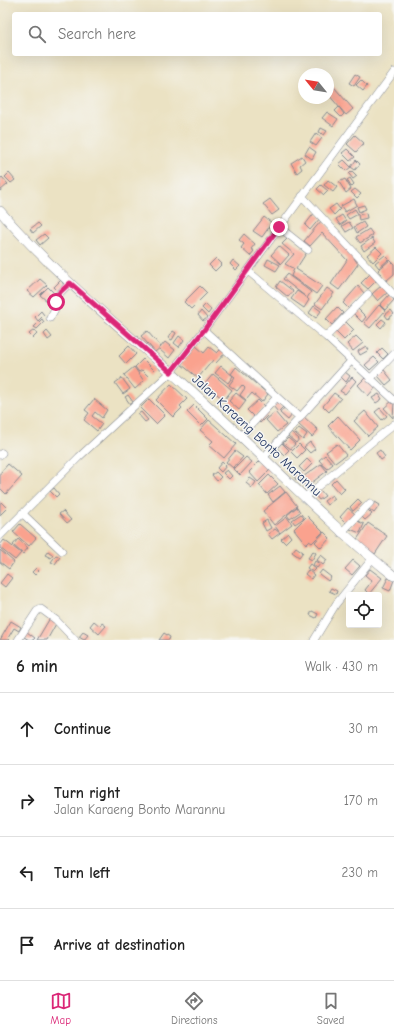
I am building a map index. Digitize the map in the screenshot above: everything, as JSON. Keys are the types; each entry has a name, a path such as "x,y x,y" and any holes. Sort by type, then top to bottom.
{"main road":[{"name":"Jalan Karaeng Bonto Marannu","path":"0,211 28,243 70,283 264,457 342,533 394,576"}],"street":[{"path":"2,530 22,513 79,457 171,372 248,271 394,72"},
{"path":"302,196 394,294"},
{"path":"279,227 308,250"},
{"path":"248,271 326,337 394,400"},
{"path":"50,318 56,307 57,296 62,289 70,283"},
{"path":"326,337 368,294"},
{"path":"204,330 300,418"},
{"path":"370,379 394,354"},
{"path":"264,457 351,361"},
{"path":"241,436 277,397"},
{"path":"305,497 394,424"},
{"path":"342,533 370,503"},
{"path":"22,513 62,551"},
{"path":"314,640 336,604 372,559"},
{"path":"18,640 37,611 41,610 56,620 74,640"}],"building":[{"path":"355,74 360,77 354,86 349,83"},
{"path":"361,80 367,86 363,91 356,85"},
{"path":"334,87 353,109 346,115 334,101"},
{"path":"339,107 344,114 341,117 335,111"},
{"path":"327,112 338,119 333,126 322,118"},
{"path":"321,128 327,131 324,135 319,132"},
{"path":"316,133 322,138 316,146 310,142"},
{"path":"355,135 364,143 356,152 347,144"},
{"path":"309,147 316,152 312,159 305,154"},
{"path":"347,149 355,157 350,161 342,153"},
{"path":"302,156 305,161 300,165 302,169 297,173 291,163"},
{"path":"344,160 351,167 346,171 339,164"},
{"path":"356,160 360,164 355,170 351,167"},
{"path":"352,171 357,176 353,179 349,174"},
{"path":"9,173 15,180 11,183 5,177"},
{"path":"2,177 8,184 0,191 0,179"},
{"path":"350,178 354,184 351,187 347,180"},
{"path":"345,179 351,189 346,193 339,182"},
{"path":"328,180 337,187 333,192 324,185"},
{"path":"321,185 328,191 324,195 317,189"},
{"path":"355,189 361,194 357,198 351,192"},
{"path":"270,199 279,210 272,215 263,204"},
{"path":"354,199 357,205 345,212 341,206"},
{"path":"336,204 340,209 334,215 329,209"},
{"path":"364,205 366,209 359,212 357,207"},
{"path":"355,209 358,214 349,219 346,215"},
{"path":"315,212 321,217 310,230 305,225"},
{"path":"366,213 367,218 359,220 358,215"},
{"path":"342,215 346,221 340,225 336,219"},
{"path":"264,217 272,223 262,237 253,231"},
{"path":"322,220 356,256 354,258 358,264 339,290 331,284 347,260 322,233 310,246 304,241"},
{"path":"349,222 353,228 346,232 342,226"},
{"path":"363,222 366,227 357,233 354,227"},
{"path":"38,223 41,226 33,233 30,229"},
{"path":"369,229 373,235 360,243 356,237"},
{"path":"44,234 48,238 40,245 36,240"},
{"path":"244,234 255,244 251,249 254,251 250,256 241,248 244,244 239,240"},
{"path":"288,238 307,252 296,269 322,286 316,294 291,276 294,269 285,264 294,254 282,244"},
{"path":"372,238 375,243 364,251 361,246"},
{"path":"279,246 289,255 281,264 271,255"},
{"path":"376,247 382,253 373,262 367,255"},
{"path":"385,255 389,259 379,268 375,263"},
{"path":"216,258 222,264 215,271 209,265"},
{"path":"268,259 280,265 276,271 265,265"},
{"path":"233,260 240,266 236,270 230,264"},
{"path":"390,260 394,264 394,274 386,281 378,270"},
{"path":"287,274 311,292 307,298 309,300 304,308 291,299 297,291 306,297 283,279"},
{"path":"370,274 377,280 368,289 361,283"},
{"path":"40,279 47,285 34,297 27,291"},
{"path":"61,280 64,285 58,291 54,287"},
{"path":"280,281 293,291 288,297 276,287"},
{"path":"382,285 388,292 378,301 372,294"},
{"path":"200,286 207,293 191,309 184,302"},
{"path":"358,286 364,293 349,309 343,303"},
{"path":"48,287 55,294 48,302 40,295"},
{"path":"327,288 334,293 322,309 315,304"},
{"path":"389,295 394,300 385,310 380,305"},
{"path":"206,304 211,310 208,314 202,308"},
{"path":"379,305 385,311 370,328 364,323"},
{"path":"314,306 321,311 316,318 309,313"},
{"path":"337,307 343,313 332,325 326,319"},
{"path":"356,307 366,317 362,322 352,312"},
{"path":"391,310 394,314 388,319 385,315"},
{"path":"41,311 44,315 38,321 35,317"},
{"path":"201,311 207,318 203,321 198,315"},
{"path":"42,319 44,322 37,329 34,327"},
{"path":"382,319 386,322 381,328 377,324"},
{"path":"344,320 354,330 344,340 334,330"},
{"path":"34,330 37,334 33,338 29,334"},
{"path":"47,331 52,337 48,340 44,334"},
{"path":"147,331 161,347 155,352 141,336"},
{"path":"173,331 176,333 172,340 168,338"},
{"path":"179,336 184,340 179,347 174,343"},
{"path":"356,336 363,343 353,351 347,344"},
{"path":"165,342 175,350 169,358 159,349"},
{"path":"129,346 136,354 126,364 119,356"},
{"path":"196,346 204,353 209,347 217,353 222,348 226,352 216,363 213,360 198,378 181,364"},
{"path":"366,346 369,350 360,355 358,351"},
{"path":"382,348 388,354 383,359 377,353"},
{"path":"374,357 379,362 370,370 365,365"},
{"path":"143,359 154,370 148,376 142,370 139,372 135,367"},
{"path":"221,366 233,376 228,383 215,373"},
{"path":"134,367 144,381 135,389 124,375"},
{"path":"236,367 268,394 262,402 252,393 246,400 240,395 245,388 242,385 237,391 229,385 235,377 231,374"},
{"path":"384,370 392,380 386,385 378,376"},
{"path":"345,372 350,376 346,382 341,377"},
{"path":"213,374 232,390 224,400 205,384"},
{"path":"352,377 356,381 345,394 340,391"},
{"path":"366,377 376,387 368,396 358,385"},
{"path":"122,378 130,389 123,394 115,383"},
{"path":"171,384 187,399 180,406 182,408 173,417 156,400"},
{"path":"236,393 246,401 239,410 229,401"},
{"path":"334,393 341,398 329,412 323,406"},
{"path":"379,394 382,399 376,403 372,398"},
{"path":"128,395 133,402 130,404 125,397"},
{"path":"94,399 107,410 102,418 95,412 92,416 102,424 97,431 84,420 89,413 85,410"},
{"path":"149,399 165,415 156,424 140,408"},
{"path":"258,400 265,407 254,417 247,410"},
{"path":"277,401 283,407 278,412 273,406"},
{"path":"392,401 394,403 393,418 384,408"},
{"path":"194,405 208,419 201,426 187,412"},
{"path":"284,408 292,415 288,420 280,413"},
{"path":"380,408 387,416 382,420 375,412"},
{"path":"265,410 269,414 260,423 256,419"},
{"path":"365,411 378,427 368,436 354,421"},
{"path":"141,412 148,420 145,422 138,414"},
{"path":"275,412 286,425 277,432 266,420"},
{"path":"303,416 318,430 312,437 297,423"},
{"path":"338,416 360,440 350,450 328,426"},
{"path":"209,420 236,444 224,458 209,445 213,441 200,430"},
{"path":"299,428 307,434 303,440 295,433"},
{"path":"291,432 299,439 296,443 288,436"},
{"path":"288,438 295,444 291,449 283,443"},
{"path":"310,442 315,449 310,453 304,447"},
{"path":"282,443 289,450 284,455 277,448"},
{"path":"299,444 305,450 297,458 291,452"},
{"path":"337,444 346,455 335,463 326,452"},
{"path":"380,450 385,457 381,460 376,453"},
{"path":"235,451 243,457 233,468 226,462"},
{"path":"325,455 333,464 327,469 319,460"},
{"path":"246,457 252,462 240,475 234,469"},
{"path":"307,459 312,464 304,472 299,467"},
{"path":"261,460 270,470 258,482 249,472"},
{"path":"222,462 226,466 221,472 217,468"},
{"path":"8,464 22,476 6,494 0,488 0,473"},
{"path":"321,464 327,471 306,487 300,479"},
{"path":"227,470 232,476 229,479 223,473"},
{"path":"216,472 221,477 217,481 212,475"},
{"path":"300,472 302,475 296,480 294,476"},
{"path":"269,475 278,484 267,494 259,485"},
{"path":"250,478 256,482 252,488 246,483"},
{"path":"336,479 345,489 340,494 331,484"},
{"path":"280,486 285,492 273,502 268,495"},
{"path":"54,488 59,494 56,497 50,491"},
{"path":"321,491 325,496 319,500 315,495"},
{"path":"286,492 297,506 274,525 263,511"},
{"path":"332,495 335,499 327,505 324,501"},
{"path":"358,499 362,503 353,511 350,507"},
{"path":"0,501 7,508 0,515"},
{"path":"375,502 380,505 374,513 369,509"},
{"path":"297,507 300,512 290,519 287,515"},
{"path":"348,508 355,514 346,523 340,517"},
{"path":"368,510 372,514 365,520 361,516"},
{"path":"63,511 71,520 67,523 59,514"},
{"path":"301,514 304,518 295,524 292,520"},
{"path":"307,516 323,532 312,543 309,541 306,544 294,529"},
{"path":"287,517 292,524 280,533 275,526"},
{"path":"267,520 271,528 266,531 262,523"},
{"path":"355,520 364,524 360,533 350,529"},
{"path":"368,523 387,536 375,554 356,541"},
{"path":"20,524 36,538 29,546 13,532"},
{"path":"275,529 280,533 272,539 268,534"},
{"path":"324,532 330,538 321,548 315,542"},
{"path":"288,533 291,537 285,543 281,539"},
{"path":"18,539 28,548 23,554 13,545"},
{"path":"4,540 21,553 15,560 0,548 0,545"},
{"path":"296,547 303,552 299,557 292,552"},
{"path":"0,550 14,562 9,569 0,562"},
{"path":"48,551 53,555 51,558 45,555"},
{"path":"313,551 316,553 312,560 308,558"},
{"path":"56,555 60,557 55,564 51,562"},
{"path":"321,555 327,560 323,565 317,560"},
{"path":"353,560 360,566 352,575 345,569"},
{"path":"315,561 320,564 317,568 313,565"},
{"path":"310,564 316,569 313,572 307,568"},
{"path":"36,568 39,571 35,575 32,572"},
{"path":"370,569 382,578 371,592 367,592 365,590 372,581 365,575"},
{"path":"308,570 314,575 311,579 305,574"},
{"path":"322,570 331,577 328,581 319,574"},
{"path":"7,574 12,578 5,587 0,583"},
{"path":"388,578 394,580 390,591 383,588"},
{"path":"331,588 337,591 336,594 329,591"},
{"path":"312,611 318,614 316,618 310,615"},
{"path":"50,618 57,622 47,640 37,640"},
{"path":"11,621 21,627 19,631 14,628 8,638 10,640 0,640"},
{"path":"94,621 100,626 102,623 106,626 99,634 90,626"},
{"path":"27,632 35,638 33,640 29,640 24,637"},
{"path":"83,632 88,635 84,640 79,637"},
{"path":"164,633 170,637 169,640 159,640"}],"route":[{"path":"56,302 58,294 70,283 171,372 248,271 279,227"}]}
